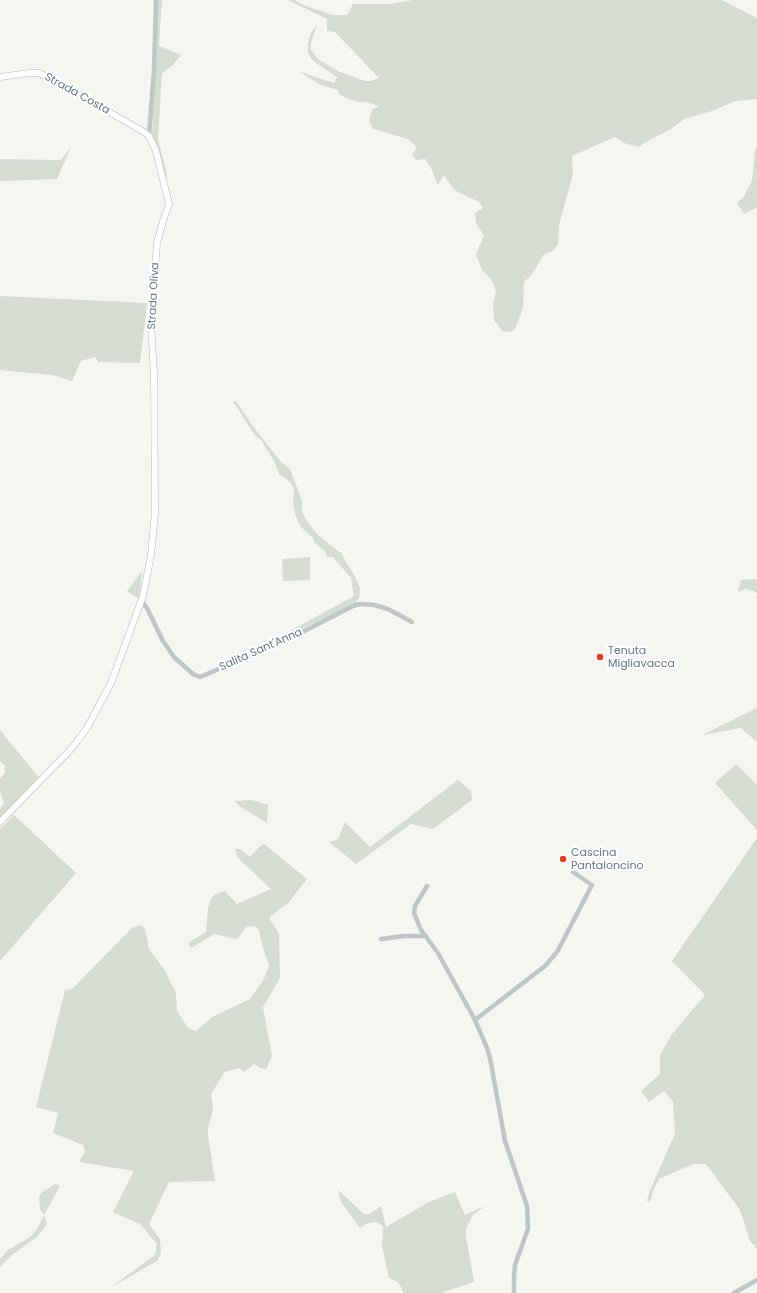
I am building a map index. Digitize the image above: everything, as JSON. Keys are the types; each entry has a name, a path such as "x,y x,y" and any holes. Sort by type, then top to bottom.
{"street":[{"name":"Strada Oliva","path":"142,599 151,555 155,512 154,374 151,324 157,243 170,204 156,151 149,136 154,71 156,0"},
{"name":"Strada Costa","path":"0,77 39,73 149,136"},
{"name":"Salita Sant'Anna","path":"142,599 163,641 174,657 193,674 200,677 280,643 352,606 360,604 374,605 388,609 412,622"},
{"path":"0,822 63,758 87,728 111,683 142,599"},
{"path":"475,1020 546,966 557,952 592,885 573,872"},
{"path":"427,886 415,906 414,913 416,921 438,953 475,1020 490,1058 505,1141 527,1206 528,1229 515,1265 514,1293"},
{"path":"381,939 404,936 426,936"},
{"path":"734,1293 757,1280"}],"shaded area":[{"path":"158,0 162,0 159,46 181,55 172,66 162,73 158,139 167,175 166,177 152,136"},
{"path":"288,0 295,0 301,4 333,15 347,15 353,4 390,4 413,0 722,0 757,18 757,99 735,101 712,111 684,119 671,129 638,147 624,143 615,137 572,156 573,174 559,225 558,244 553,251 544,254 533,273 524,282 523,308 514,331 503,332 494,320 493,303 496,291 491,279 482,270 476,254 484,236 476,223 475,213 483,208 479,202 454,190 444,175 438,185 431,168 425,159 416,160 412,155 417,147 408,139 373,129 369,121 372,110 379,106 346,98 339,94 338,90 321,85 298,71 334,83 337,77 316,63 310,57 308,52 308,42 311,33 317,24 311,43 311,50 319,60 340,72 365,81 371,81 379,78 335,32 327,31 327,19"},
{"path":"757,146 757,207 744,214 737,203 744,196 752,181 755,150"},
{"path":"71,147 57,179 0,181 0,159 61,160"},
{"path":"0,296 147,303 140,363 98,362 95,357 81,361 72,381 52,375 0,370"},
{"path":"233,401 236,401 252,425 281,462 290,469 302,501 302,512 308,523 318,535 342,554 354,574 360,588 359,598 355,604 276,641 279,637 354,596 351,578 333,557 327,557 325,551 315,543 313,538 301,527 296,517 293,502 294,488 288,480 279,474 274,461 261,440 256,437"},
{"path":"310,557 310,580 283,581 282,559"},
{"path":"142,571 139,599 127,591"},
{"path":"757,579 757,593 745,589 738,592 741,580"},
{"path":"757,708 757,742 741,728 702,735"},
{"path":"0,730 40,779 0,819 0,809 4,803 0,791 0,778 5,773 5,765 0,762"},
{"path":"736,764 757,785 757,830 715,783"},
{"path":"458,780 471,791 472,800 433,829 411,824 356,864 329,842 338,839 345,822 370,847"},
{"path":"252,800 268,805 267,823 242,808 234,801"},
{"path":"14,815 76,873 0,961 0,829"},
{"path":"757,838 757,1249 750,1241 740,1210 706,1164 693,1164 659,1179 653,1191 650,1202 647,1201 650,1190 675,1134 673,1102 664,1091 649,1102 641,1091 660,1074 660,1055 672,1034 705,995 672,961"},
{"path":"264,844 307,879 289,902 269,918 279,933 280,978 263,1007 272,1056 266,1069 260,1068 254,1064 244,1072 239,1068 225,1072 211,1094 213,1109 208,1134 215,1181 169,1182 149,1224 160,1239 161,1253 157,1261 110,1288 155,1255 157,1244 140,1224 113,1212 134,1171 79,1162 85,1152 83,1145 53,1133 58,1113 36,1107 65,990 72,989 132,928 141,925 145,929 149,949 164,969 176,993 177,1011 188,1028 196,1031 212,1017 250,999 264,979 269,965 262,945 259,930 255,926 246,927 238,938 234,939 215,934 191,948 188,943 206,932 208,907 212,897 216,894 225,891 237,904 271,889 237,857 235,849 240,849 250,857 260,846"},
{"path":"55,1184 60,1186 44,1215 40,1209 39,1197 41,1193"},
{"path":"338,1190 364,1214 370,1214 381,1206 386,1227 429,1202 455,1192 465,1215 485,1206 473,1215 466,1228 474,1282 441,1293 404,1293 398,1282 389,1278 382,1246 383,1226 376,1222 368,1223 360,1228 341,1202"},
{"path":"44,1215 47,1224 37,1237 13,1254 0,1267 0,1259 8,1250 30,1237 37,1229"}],"place":[{"name":"Tenuta Migliavacca","path":"600,657"},
{"name":"Cascina Pantaloncino","path":"563,859"}]}
